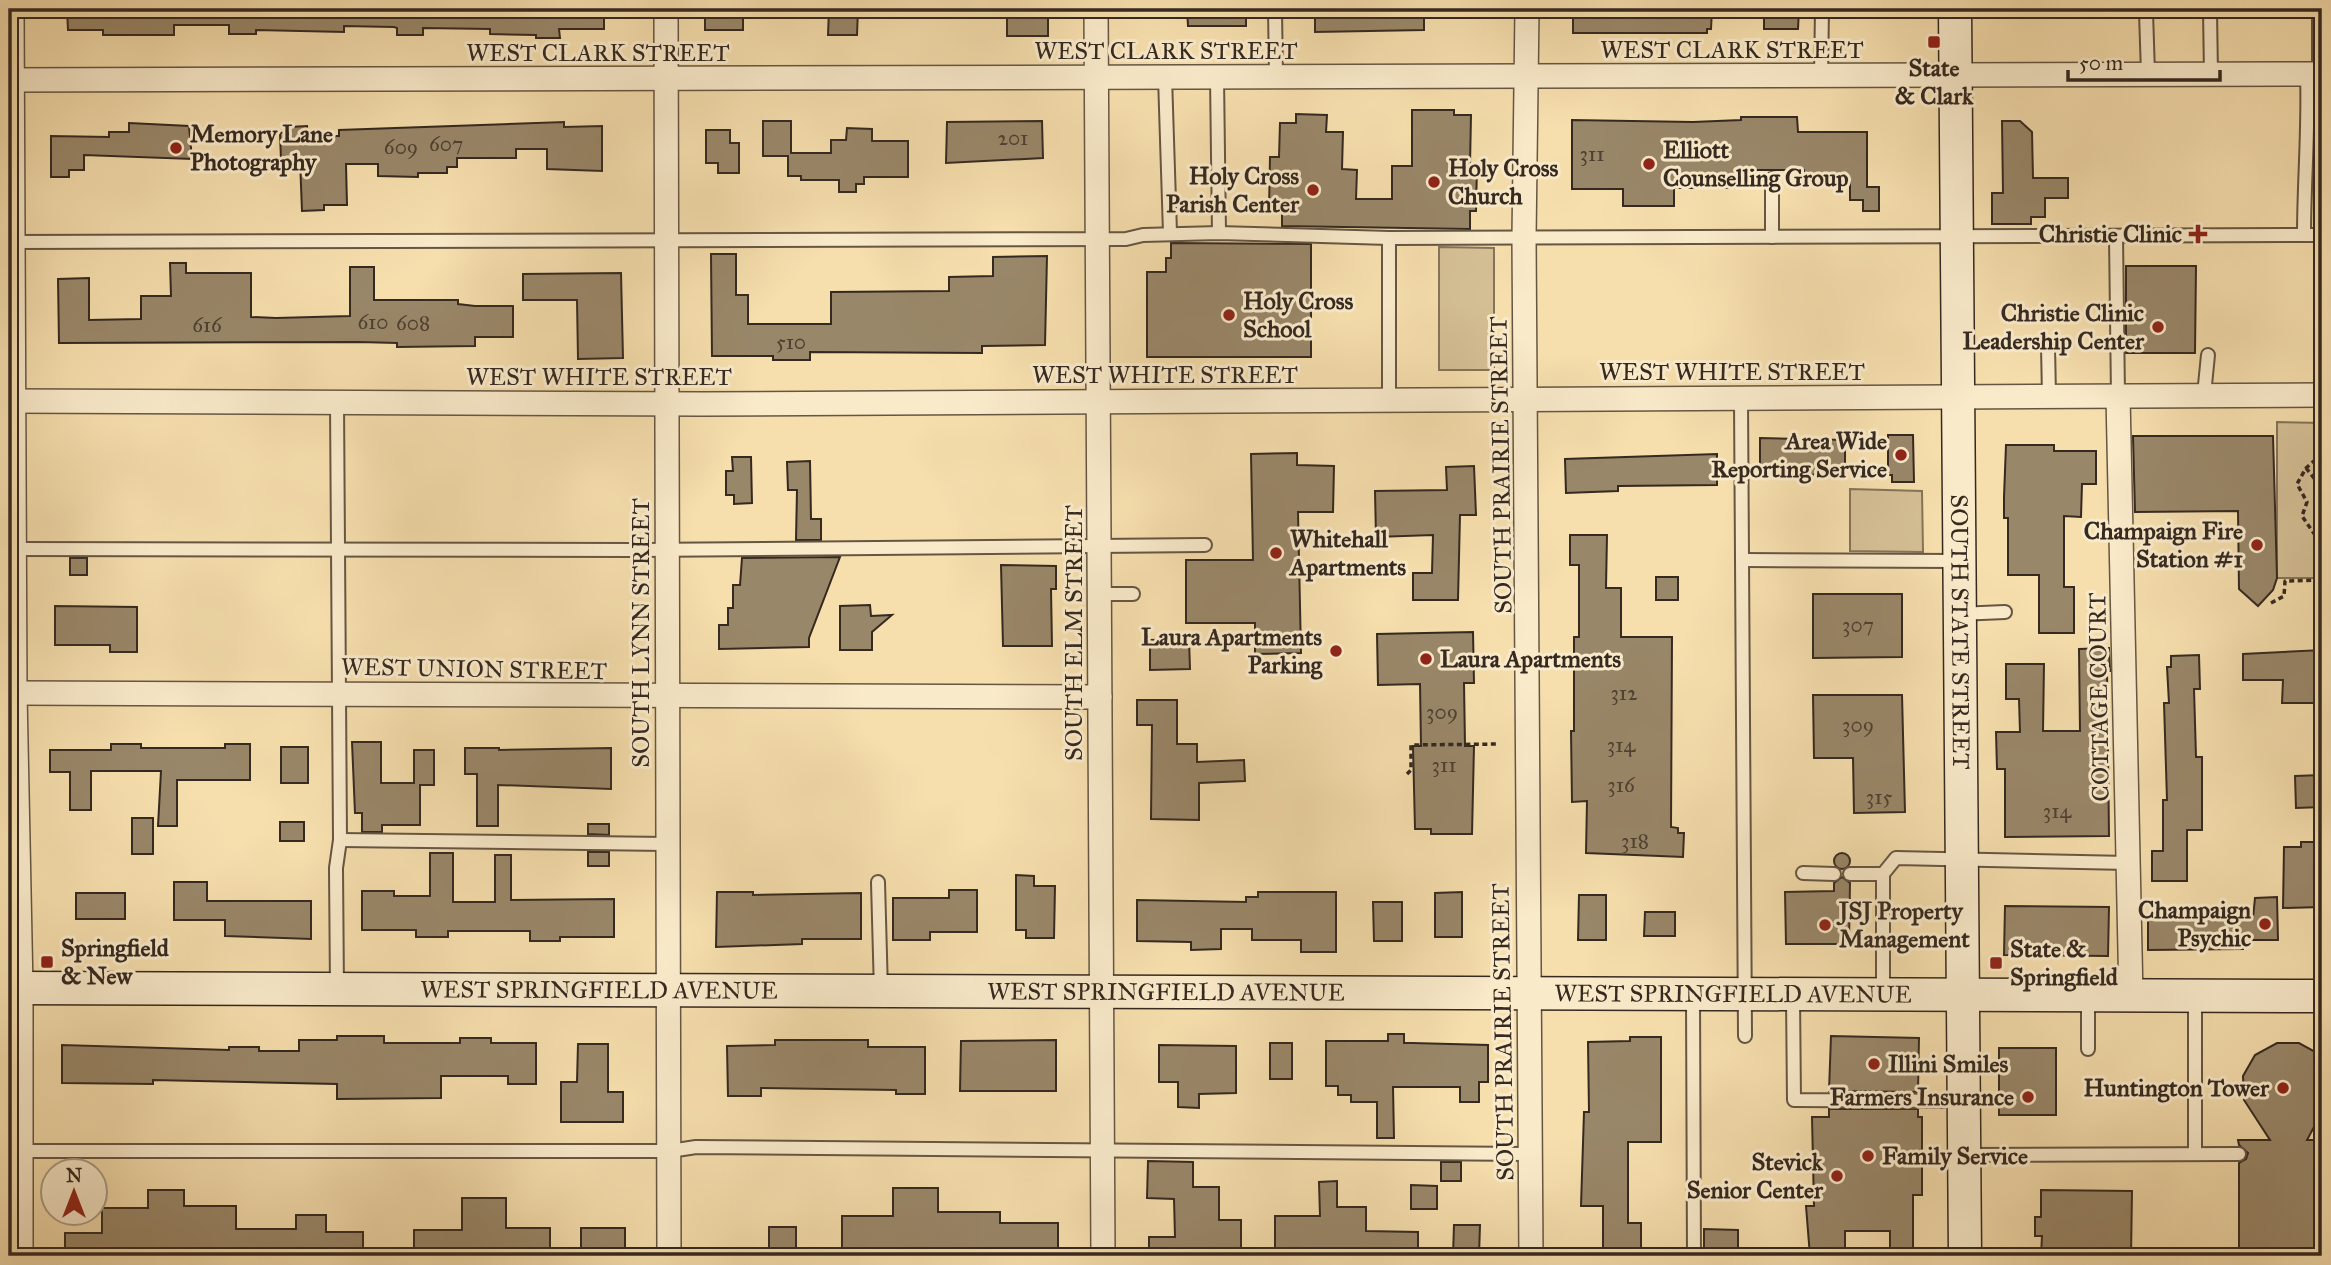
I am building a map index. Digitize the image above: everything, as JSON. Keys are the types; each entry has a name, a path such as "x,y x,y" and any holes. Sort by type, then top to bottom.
{"main road":[{"name":"SOUTH STATE STREET","path":"1955,9 1956,397 1965,1256"},
{"name":"WEST SPRINGFIELD AVENUE","path":"15,988 2322,996"}],"street":[{"path":"12,9 15,1150 21,1256"},
{"name":"SOUTH LYNN STREET","path":"666,9 667,844 671,992 669,1256"},
{"name":"SOUTH ELM STREET","path":"1096,9 1103,1256"},
{"name":"SOUTH PRAIRIE STREET","path":"1527,9 1524,237 1531,1256"},
{"name":"WEST CLARK STREET","path":"11,80 2316,74"},
{"name":"WEST WHITE STREET","path":"11,401 667,404 2322,395"},
{"name":"COTTAGE COURT","path":"2118,396 2130,997"},
{"name":"WEST UNION STREET","path":"15,693 1100,697"}],"lane":[{"path":"1275,9 1276,77"},
{"path":"1821,76 1822,9"},
{"path":"2210,11 2211,74"},
{"path":"2146,12 2148,74"},
{"path":"2304,235 2304,179 2316,74 2319,16"},
{"path":"1165,76 1170,233"},
{"path":"1217,77 1219,233"},
{"path":"1772,179 1772,237"},
{"path":"12,242 1098,239 1170,233 1389,238 2322,235"},
{"path":"2116,236 2118,396"},
{"path":"1389,238 1389,400"},
{"path":"2048,346 2049,397"},
{"path":"2204,395 2208,355"},
{"path":"1741,398 1745,1036"},
{"path":"337,402 340,549 337,990"},
{"path":"14,549 668,550 1205,545"},
{"path":"1744,559 1958,561"},
{"path":"1100,594 1133,594"},
{"path":"1958,614 2005,612"},
{"path":"340,840 667,844"},
{"path":"1882,994 1882,874 1896,858 2128,863"},
{"path":"1803,873 1834,874"},
{"path":"1850,874 1882,874"},
{"path":"878,882 881,992"},
{"path":"1693,994 1694,1256"},
{"path":"1793,994 1794,1100 1963,1101"},
{"path":"2088,996 2088,1049"},
{"path":"2195,997 2195,1153"},
{"path":"15,1150 670,1151 696,1147 1530,1154"},
{"path":"1964,1155 2239,1154"}],"path":[{"path":"2322,454 2305,468 2297,484 2307,502 2302,516 2317,538 2322,537"},
{"path":"2305,468 2322,488"},
{"path":"2271,603 2284,596 2285,581 2322,580"},
{"path":"1407,774 1411,770 1411,745 1499,744"}],"shaded area":[{"path":"1439,247 1494,248 1494,370 1439,370"},
{"path":"2277,422 2322,423 2322,578 2277,578"},
{"path":"1850,489 1922,491 1923,552 1850,551"}],"building":[{"path":"67,9 604,9 604,29 559,29 560,38 536,38 536,35 490,34 490,29 423,28 423,35 397,35 397,28 394,27 344,26 344,32 256,30 256,34 229,34 229,25 174,25 174,35 103,35 103,30 68,30"},
{"path":"705,9 743,9 743,30 705,30"},
{"path":"829,9 858,9 857,35 828,35"},
{"path":"1007,9 1048,9 1048,36 1007,36"},
{"path":"1187,9 1246,9 1246,26 1188,26"},
{"path":"1315,9 1424,9 1424,30 1315,32"},
{"path":"1573,9 1712,9 1711,29 1707,29 1707,33 1573,33"},
{"path":"1764,9 1799,9 1798,29 1764,29"},
{"path":"1412,110 1454,110 1454,115 1471,115 1470,165 1477,165 1476,211 1470,211 1470,229 1282,226 1282,210 1269,210 1270,157 1279,157 1280,123 1296,123 1296,114 1327,115 1326,132 1343,132 1342,169 1357,170 1356,199 1392,199 1392,166 1412,166"},
{"path":"1741,117 1797,117 1798,132 1867,132 1867,187 1879,187 1879,211 1863,211 1863,200 1850,200 1850,178 1804,178 1804,170 1734,170 1734,188 1674,188 1674,206 1623,206 1623,189 1572,189 1572,120 1693,122 1741,120"},
{"path":"763,121 791,121 791,153 831,153 831,140 846,140 847,128 872,129 872,141 908,141 908,177 864,177 864,184 856,184 856,192 839,192 839,180 801,180 801,176 788,176 788,156 763,156"},
{"path":"1042,121 1043,158 946,163 947,122"},
{"path":"2002,121 2020,121 2032,132 2033,178 2068,178 2068,198 2045,198 2045,217 2031,217 2031,224 1992,224 1992,193 2003,193"},
{"path":"564,122 564,127 602,126 602,171 547,169 547,149 516,149 516,158 457,158 457,167 447,167 447,173 418,173 418,177 378,176 378,164 346,164 347,205 324,205 324,210 302,211 300,160 281,160 280,133 289,132 289,127 307,126 307,136 339,136 339,130"},
{"path":"129,123 189,126 192,159 84,155 84,170 69,170 69,177 51,177 51,136 109,137 109,132 129,132"},
{"path":"706,130 730,130 730,143 739,143 739,173 718,173 718,163 706,163"},
{"name":"Holy Cross School","path":"1171,243 1311,244 1311,357 1147,357 1147,272 1166,272 1166,258 1171,258"},
{"path":"711,254 736,254 736,295 748,295 748,324 831,324 831,292 949,291 949,277 993,276 993,257 1047,256 1045,345 982,346 982,353 810,352 810,360 773,360 773,356 712,356"},
{"path":"170,263 186,263 186,273 251,273 251,317 276,318 350,316 350,267 374,267 374,300 458,300 458,304 475,306 513,306 513,337 475,337 475,346 397,347 397,343 359,342 59,343 58,279 89,278 89,320 141,319 141,296 171,296"},
{"name":"Christie Clinic Leadership Center","path":"2126,266 2196,266 2195,353 2126,353"},
{"path":"621,273 623,358 578,359 577,300 523,300 523,274"},
{"name":"Area Wide Reporting Service","path":"1888,435 1913,435 1914,482 1892,482 1892,475 1888,475"},
{"name":"Champaign Fire Station #1","path":"2133,436 2273,436 2277,578 2273,590 2258,606 2239,589 2238,511 2135,512"},
{"path":"1760,438 1845,440 1845,474 1760,476"},
{"path":"2006,445 2054,445 2054,451 2096,451 2096,484 2082,484 2081,517 2064,516 2064,587 2074,587 2074,633 2039,633 2039,575 2008,575 2008,518 2004,518"},
{"name":"Whitehall Apartments","path":"1297,453 1297,465 1334,466 1333,512 1298,512 1301,653 1255,654 1255,623 1186,623 1186,560 1253,560 1251,454"},
{"path":"1717,454 1717,485 1618,486 1618,491 1566,493 1565,459"},
{"path":"732,457 751,457 752,503 734,504 734,495 726,495 726,471 733,471"},
{"path":"810,461 811,519 821,519 821,540 796,540 797,490 788,490 787,462"},
{"path":"1474,466 1476,515 1460,515 1458,600 1413,600 1413,573 1432,573 1433,535 1376,537 1375,491 1447,490 1446,467"},
{"path":"1570,535 1607,535 1606,588 1621,588 1621,637 1672,637 1671,827 1678,828 1678,833 1684,833 1683,857 1586,853 1587,801 1572,802 1571,731 1574,731 1574,637 1579,637 1579,565 1570,565"},
{"path":"840,557 809,638 809,647 719,649 719,625 728,625 728,608 733,608 733,585 740,585 742,558"},
{"path":"70,558 87,558 87,575 70,575"},
{"path":"1001,565 1056,566 1056,589 1051,589 1052,646 1003,646"},
{"path":"1656,577 1678,577 1678,600 1656,600"},
{"path":"1813,594 1902,594 1902,657 1813,658"},
{"path":"870,605 871,616 892,615 872,632 872,650 840,650 840,606"},
{"path":"55,606 137,607 137,652 110,652 110,645 55,645"},
{"path":"1473,632 1474,683 1464,683 1465,746 1474,746 1472,834 1431,834 1431,829 1415,829 1413,746 1421,746 1420,684 1378,685 1377,634"},
{"path":"1189,639 1190,669 1150,670 1150,640"},
{"path":"2109,648 2109,836 2005,837 2005,769 1997,769 1996,732 2020,732 2019,699 2006,699 2006,664 2044,664 2043,731 2080,731 2079,649"},
{"path":"2322,650 2322,703 2282,703 2283,680 2243,680 2243,654"},
{"path":"2199,655 2200,689 2194,689 2196,757 2202,757 2202,830 2187,830 2187,881 2152,881 2152,851 2163,851 2163,800 2167,800 2164,703 2169,703 2167,667 2171,667 2171,656"},
{"path":"1813,695 1902,695 1905,812 1854,813 1853,758 1814,758"},
{"path":"1137,700 1177,700 1177,744 1197,744 1197,762 1244,760 1245,781 1199,783 1199,820 1151,819 1152,725 1137,725"},
{"path":"352,742 381,742 381,783 414,783 414,750 434,750 434,785 420,785 420,825 382,825 382,832 362,832 362,813 355,813"},
{"path":"111,744 141,744 141,748 225,748 225,744 250,744 250,780 177,780 177,826 158,826 161,771 91,771 91,810 70,810 70,772 50,772 50,750 111,750"},
{"path":"281,747 308,747 308,783 281,783"},
{"path":"465,748 611,748 611,789 498,785 498,826 477,826 477,774 465,774"},
{"path":"2322,775 2322,807 2296,808 2295,776"},
{"path":"132,818 153,818 153,854 132,854"},
{"path":"280,822 304,822 304,841 280,841"},
{"path":"588,824 609,824 609,835 588,834"},
{"path":"2301,842 2322,842 2322,907 2283,908 2284,847 2301,847"},
{"path":"588,852 609,852 609,866 588,866"},
{"path":"430,853 453,853 453,902 495,902 495,855 511,855 511,900 614,899 614,937 560,937 560,941 530,941 530,931 448,931 448,937 416,937 416,930 362,930 362,891 394,891 394,896 430,896"},
{"path":"1842,853 1848,855 1848,867 1842,869 1836,867 1834,861 1836,855"},
{"path":"1016,875 1034,876 1034,886 1055,886 1054,938 1026,938 1026,930 1016,930"},
{"name":"JSJ Property Management","path":"1842,877 1850,883 1849,944 1786,944 1785,892 1834,891 1834,883"},
{"path":"174,882 207,882 207,901 311,901 311,939 225,936 225,920 174,920"},
{"path":"949,890 977,890 977,932 930,932 930,940 893,940 893,898 949,898"},
{"path":"717,892 753,892 753,895 861,893 861,939 802,939 802,944 716,947"},
{"path":"1258,892 1336,892 1336,952 1301,952 1301,940 1252,940 1252,929 1221,929 1221,949 1191,950 1191,942 1137,941 1137,900 1246,902 1246,897 1258,897"},
{"path":"1462,892 1462,937 1435,937 1435,893"},
{"path":"76,893 125,893 125,919 76,919"},
{"path":"1579,895 1606,895 1606,940 1578,940"},
{"path":"2277,897 2278,940 2243,940 2243,949 2148,950 2148,919 2253,918 2255,898"},
{"path":"1373,902 1402,902 1402,941 1374,941"},
{"path":"2005,906 2109,907 2108,956 2004,955"},
{"path":"1645,912 1675,912 1675,936 1644,936"},
{"path":"1388,1034 1404,1034 1404,1043 1488,1045 1488,1082 1479,1082 1479,1102 1460,1102 1460,1087 1393,1087 1394,1138 1377,1138 1377,1102 1351,1102 1351,1095 1338,1095 1338,1086 1326,1086 1326,1041 1388,1041"},
{"path":"337,1036 384,1036 384,1043 460,1043 460,1038 491,1038 491,1043 536,1043 536,1084 508,1084 508,1076 441,1076 441,1098 337,1099 337,1084 153,1080 153,1084 62,1083 62,1045 229,1050 229,1047 259,1047 259,1051 299,1051 299,1040 337,1040"},
{"name":"Illini Smiles","path":"1831,1036 1919,1038 1918,1092 1829,1091"},
{"path":"1630,1037 1661,1037 1661,1142 1628,1142 1628,1223 1641,1223 1641,1256 1603,1256 1603,1206 1581,1206 1584,1112 1589,1112 1588,1042 1630,1041"},
{"path":"775,1040 868,1040 868,1047 925,1047 925,1094 896,1094 896,1090 761,1088 761,1096 728,1096 727,1046 775,1045"},
{"path":"1056,1040 1056,1091 960,1091 961,1041"},
{"path":"1270,1043 1292,1043 1292,1079 1270,1079"},
{"path":"2277,1043 2299,1043 2319,1054 2322,1059 2322,1112 2307,1140 2322,1140 2322,1256 2239,1256 2239,1163 2246,1159 2248,1153 2239,1145 2238,1140 2270,1140 2244,1100 2243,1076 2255,1055"},
{"path":"578,1044 608,1044 608,1092 623,1092 623,1122 561,1122 561,1082 577,1082"},
{"path":"1159,1045 1236,1046 1236,1093 1199,1094 1199,1108 1178,1107 1178,1082 1159,1082"},
{"path":"1999,1048 2056,1048 2056,1115 1999,1115"},
{"path":"1829,1109 1918,1109 1918,1117 1922,1117 1922,1195 1913,1195 1913,1256 1890,1256 1890,1231 1845,1231 1845,1256 1810,1256 1806,1206 1814,1206 1812,1117 1829,1117"},
{"path":"1148,1161 1193,1162 1193,1187 1219,1187 1219,1220 1241,1220 1241,1256 1149,1256 1149,1237 1175,1237 1174,1199 1147,1198"},
{"path":"1441,1162 1461,1162 1461,1181 1441,1181"},
{"path":"1337,1181 1337,1207 1366,1207 1366,1231 1418,1232 1418,1256 1275,1256 1275,1216 1320,1216 1319,1182"},
{"path":"1411,1185 1437,1186 1437,1209 1411,1209"},
{"path":"893,1188 938,1188 938,1212 1000,1212 1000,1223 1058,1223 1058,1256 1014,1256 1014,1252 842,1256 842,1216 893,1216"},
{"path":"148,1190 184,1190 184,1206 236,1206 236,1229 296,1229 296,1215 326,1215 326,1232 363,1232 363,1256 65,1256 65,1233 102,1233 102,1226 108,1226 108,1208 148,1208"},
{"path":"2041,1190 2132,1191 2131,1256 2041,1256 2042,1236 2035,1236 2035,1217 2041,1217"},
{"path":"462,1198 506,1198 506,1228 550,1228 550,1256 414,1256 414,1230 462,1230"},
{"path":"1454,1225 1480,1225 1479,1256 1453,1256"},
{"path":"769,1227 796,1227 796,1256 769,1256"},
{"path":"581,1228 625,1228 625,1256 581,1256"},
{"path":"1704,1229 1738,1230 1738,1256 1704,1256"}],"place":[{"name":"State & Clark","path":"1934,42"},
{"name":"Memory Lane Photography","path":"176,148"},
{"name":"Elliott Counselling Group","path":"1649,164"},
{"name":"Holy Cross Church","path":"1434,182"},
{"name":"Holy Cross Parish Center","path":"1313,190"},
{"name":"Christie Clinic","path":"2198,234"},
{"name":"Holy Cross School","path":"1229,315"},
{"name":"Christie Clinic Leadership Center","path":"2158,327"},
{"name":"Area Wide Reporting Service","path":"1901,455"},
{"name":"Champaign Fire Station #1","path":"2257,545"},
{"name":"Whitehall Apartments","path":"1276,553"},
{"name":"Laura Apartments Parking","path":"1336,651"},
{"name":"Laura Apartments","path":"1426,659"},
{"name":"Champaign Psychic","path":"2265,924"},
{"name":"JSJ Property Management","path":"1825,925"},
{"name":"Springfield & New","path":"47,962"},
{"name":"State & Springfield","path":"1996,963"},
{"name":"Illini Smiles","path":"1874,1064"},
{"name":"Huntington Tower","path":"2283,1088"},
{"name":"Farmers Insurance","path":"2028,1097"},
{"name":"Family Service","path":"1868,1156"},
{"name":"Stevick Senior Center","path":"1837,1176"}]}
